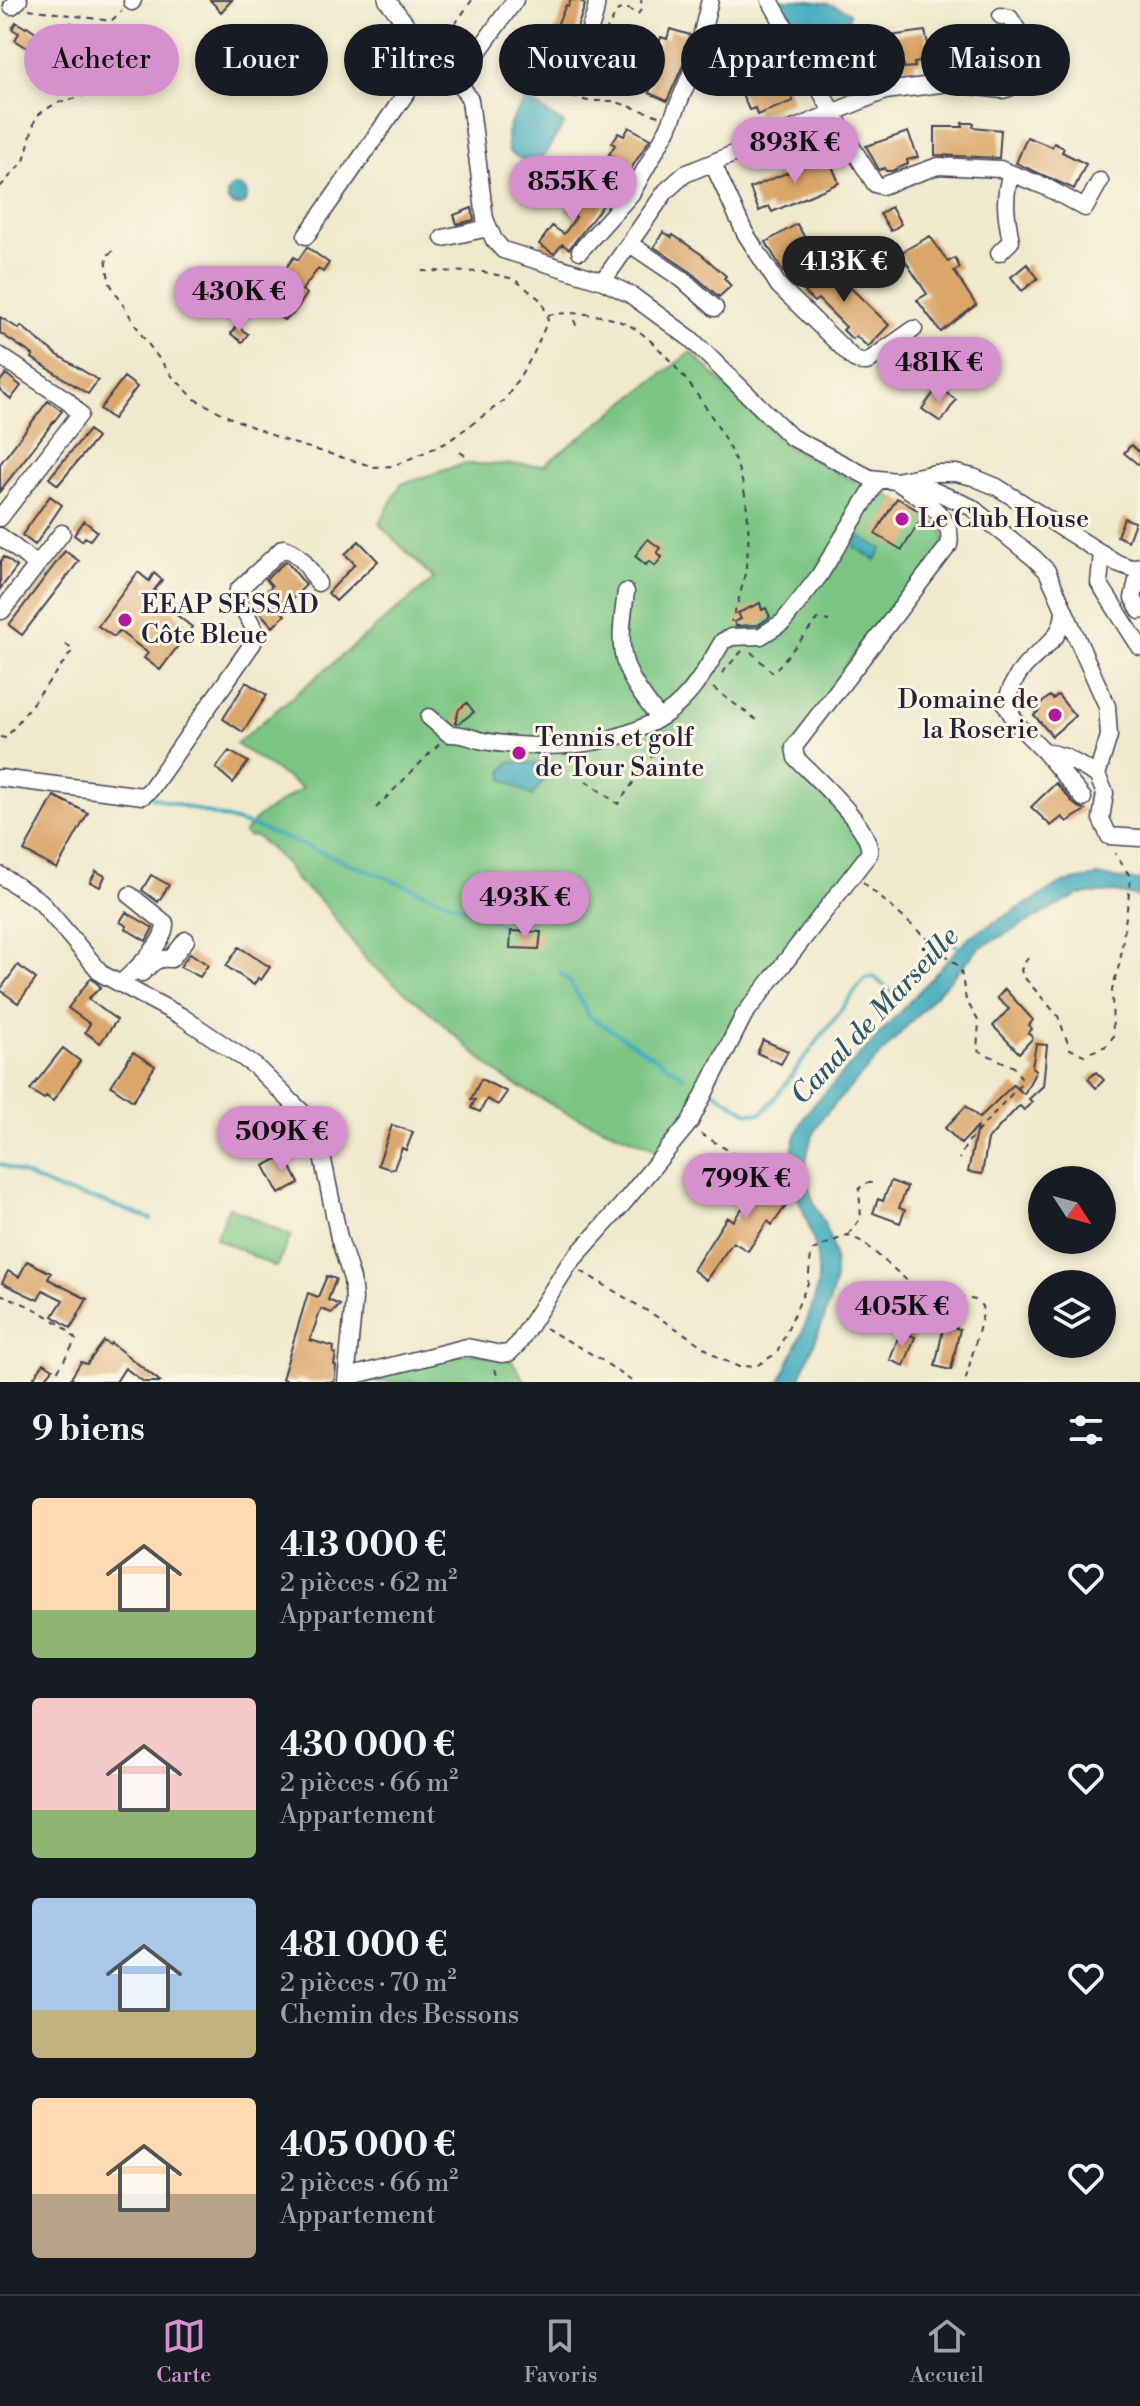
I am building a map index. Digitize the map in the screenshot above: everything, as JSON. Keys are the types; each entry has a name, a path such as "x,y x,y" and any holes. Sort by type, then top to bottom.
{"street":[{"path":"387,0 407,24"},
{"path":"483,45 515,0"},
{"path":"592,24 598,11 596,0"},
{"path":"580,251 631,194 671,120 694,66 710,0"},
{"path":"770,0 875,184 882,186 938,166 1000,169 1085,208 1100,181"},
{"path":"603,281 666,191 685,174 885,91 948,83 1002,90 1009,88 1018,31 1010,18 1001,16"},
{"path":"306,236 404,96"},
{"path":"468,96 488,228 503,250 603,281 631,295 691,339 791,437 870,478 901,480 945,473 973,477 997,487 1117,563 1131,568 1140,567 1133,598 1140,611"},
{"path":"713,164 745,233 779,286 854,359 867,362 914,329"},
{"path":"999,253 1011,241 1004,207 1011,173"},
{"path":"641,175 666,191"},
{"path":"443,238 488,228"},
{"path":"630,244 682,279 715,308"},
{"path":"0,356 67,400 80,414 0,518"},
{"path":"429,717 449,734 521,745 581,743 627,733 659,718 688,694 723,641 732,637 761,636 783,622 819,576 878,480"},
{"path":"901,480 971,507 1047,571 1107,706 1109,736 1097,775"},
{"path":"0,875 40,901 102,974 181,1016 255,1066 302,1110 313,1125 318,1136 339,1238 352,1279 354,1299 347,1380 467,1347 509,1353 533,1322 569,1264 686,1126 744,1015 869,854 871,846 861,827 796,758 794,747 949,545 952,533 947,522 901,480"},
{"path":"2,611 62,533"},
{"path":"0,536 37,565"},
{"path":"0,778 143,796 253,643 256,635 251,620 237,598 238,590 283,548 290,549 304,562 318,583"},
{"path":"1102,553 1099,583 1140,647"},
{"path":"626,592 621,641 624,664 632,683 659,718"},
{"path":"1064,609 1063,625 1057,637 1016,677 1006,705 1017,724 1083,798"},
{"path":"1043,750 1065,757 1097,775 1105,793 1101,819 1109,836 1140,838"},
{"path":"123,986 165,931 165,923 130,895"},
{"path":"123,986 155,961 171,959 186,940"}],"path":[{"path":"455,24 472,0"},
{"path":"610,24 618,10 626,8 638,14 642,8 641,0"},
{"path":"15,3 111,21 132,1"},
{"path":"0,187 24,161 36,116 56,103 81,97 99,72 71,36 69,27 73,16"},
{"path":"569,96 588,101 613,101 671,120"},
{"path":"113,251 106,256 109,282 143,337 172,376 195,399 289,442 375,467 393,466 446,443 505,400 533,355 548,320 542,301 514,279 484,272 419,271"},
{"path":"546,315 590,314 634,328 662,351 707,409 732,453 744,488 748,525 747,574 723,641"},
{"path":"574,320 578,330"},
{"path":"460,452 466,456"},
{"path":"748,649 773,673 818,619 829,621"},
{"path":"0,737 6,738 73,650 62,641"},
{"path":"721,674 743,650"},
{"path":"700,677 758,721"},
{"path":"586,781 618,804 679,718"},
{"path":"376,808 449,734"},
{"path":"1028,957 1021,970 1023,976 1058,1016 1070,1049 1084,1055 1106,1046 1113,1037 1112,990 1120,962 1131,878 1115,853 1109,836"},
{"path":"854,874 947,955 961,971 966,1000 979,1022 977,1050 1014,1067 1022,1079 967,1143 959,1159"},
{"path":"686,1126 753,1165"},
{"path":"569,1264 719,1358 739,1367 756,1366 777,1353 808,1283 813,1250 847,1235 861,1218 859,1189 864,1183 874,1183"},
{"path":"847,1235 863,1242 910,1283 975,1300 982,1306 983,1314 965,1382"},
{"path":"0,1294 47,1317 76,1340 51,1382"},
{"path":"533,1322 597,1357 633,1382"}],"green space":[{"name":"Tennis et golf de Tour Sainte","path":"691,352 785,445 862,485 863,492 880,491 929,517 928,521 936,524 940,521 947,544 862,651 856,652 843,668 844,677 789,750 857,828 866,852 802,935 691,1116 662,1151 567,1113 507,1080 367,961 324,904 297,881 285,863 256,836 249,837 244,833 258,817 302,788 236,744 434,579 379,524 401,484 464,464 544,465"},
{"path":"229,1207 291,1236 276,1267 215,1238"},
{"path":"467,1352 512,1361 526,1382 354,1382"}],"water":[{"path":"777,0 834,5 850,13 847,24 793,24"},
{"path":"526,99 564,124 539,163 529,164 509,152 507,143 510,124"},
{"path":"237,186 244,189 247,196 244,203 237,206 230,203 227,196 230,189"},
{"path":"860,536 882,549 876,560 854,547"},
{"path":"510,762 540,764 548,770 532,796 503,779 502,772"},
{"path":"1097,876 1140,881 1140,897 1114,892 1078,895 979,948 822,1118 810,1143 806,1165 808,1183 834,1254 835,1277 825,1315 798,1382 780,1382 809,1315 817,1288 816,1253 792,1177 791,1158 796,1136 808,1111 970,936 1063,883"}],"building":[{"path":"210,0 232,0 221,12"},
{"path":"571,0 580,0 585,5 578,24 557,24 566,5"},
{"path":"16,22 24,27 24,46 15,40 19,33 12,29"},
{"path":"670,29 681,32 681,70 667,101 656,96 665,96"},
{"path":"921,32 921,62 914,63 915,67 905,68 905,34"},
{"path":"743,96 791,96 793,101 757,115 755,108 749,110"},
{"path":"962,123 1001,130 999,158 935,155 935,127 963,127"},
{"path":"629,127 650,139 625,178 607,166 613,157 609,154 615,145 612,143 618,133 624,136"},
{"path":"908,132 918,157 907,160 908,164 892,171 885,168 879,170 866,146"},
{"path":"1027,137 1052,147 1054,143 1064,148 1062,152 1086,164 1074,189 1016,163"},
{"path":"828,156 839,183 772,212 769,206 759,211 750,188"},
{"path":"590,193 604,204 569,249 562,244 554,254 539,244 552,226 564,234 576,217 565,210 574,197 583,203"},
{"path":"891,207 901,224 891,231 880,214"},
{"path":"472,208 474,220 457,224 454,215"},
{"path":"797,224 814,254 783,272 766,242"},
{"path":"663,232 673,235 701,254 726,276 724,278 731,286 719,297 688,270 654,247"},
{"path":"930,236 948,262 955,258 960,268 954,271 976,305 941,332 917,300 927,294 900,253"},
{"path":"307,247 329,263 323,272 318,269 302,290 307,294 293,314 284,320 266,307 287,275 283,272 294,257 298,260"},
{"path":"822,260 889,325 868,347 856,336 852,339 843,330 846,327 818,299 814,302 805,293 808,290 801,282"},
{"path":"1027,264 1038,278 1022,291 1011,277"},
{"path":"0,317 19,329 21,326 56,354 98,380 88,394 0,333"},
{"path":"236,326 248,334 242,342 231,334"},
{"path":"6,374 21,386 11,399 0,390 0,381"},
{"path":"124,377 137,387 113,419 100,409"},
{"path":"938,387 956,400 941,422 922,409"},
{"path":"48,401 62,411 0,491 0,464"},
{"path":"89,430 97,438 58,485 49,478"},
{"path":"1131,445 1140,453 1140,466 1124,453"},
{"path":"50,496 62,505 35,545 22,535"},
{"name":"Le Club House","path":"897,498 924,514 902,550 875,534"},
{"path":"1124,518 1135,522 1128,541 1117,536"},
{"path":"84,521 97,531 90,540 85,537 82,541 74,535"},
{"path":"648,539 660,548 657,552 662,557 655,566 649,561 646,565 635,556"},
{"path":"359,541 378,561 336,601 328,593 355,564 345,554"},
{"path":"65,551 79,561 22,635 9,625"},
{"path":"4,557 17,567 0,589 0,562"},
{"path":"286,561 306,585 281,611 285,615 273,627 253,605 272,586 266,579"},
{"name":"EEAP SESSAD Côte Bleue","path":"138,572 149,581 154,573 162,580 154,590 176,608 173,612 192,627 160,670 144,658 148,653 119,631 114,637 98,626"},
{"path":"760,603 762,610 766,608 770,617 758,625 736,626 734,622 741,619 738,613"},
{"path":"246,682 267,695 243,732 223,719"},
{"name":"Domaine de la Roserie","path":"1058,695 1075,716 1052,736 1034,715 1040,710 1037,707 1050,696 1053,699"},
{"path":"467,703 474,712 455,723 459,709"},
{"path":"229,751 248,762 233,783 216,768"},
{"path":"1056,783 1075,805 1085,810 1067,822 1062,817 1051,826 1031,807"},
{"path":"54,796 88,813 57,869 24,851"},
{"path":"96,871 105,876 100,887 90,882"},
{"path":"151,875 169,885 158,902 142,890"},
{"path":"126,912 153,928 146,941 120,922"},
{"path":"511,931 541,932 539,949 510,948"},
{"path":"239,947 270,967 254,985 226,966"},
{"path":"190,953 208,965 200,977 180,967"},
{"path":"18,965 36,979 18,1003 0,990"},
{"path":"91,978 101,987 88,999 117,1020 100,1043 85,1032 90,1024 68,1008"},
{"path":"1005,989 1033,1020 1028,1033 1033,1038 1019,1053 993,1026 1009,1009 997,998"},
{"path":"763,1040 788,1051 781,1064 757,1053"},
{"path":"1036,1044 1047,1045 1043,1086 1029,1099 1032,1102 1024,1110 1020,1106 1017,1108 988,1139 982,1174 968,1172 977,1127 961,1144 945,1128 966,1106 979,1118 1013,1085 1024,1094 1036,1071 1032,1067"},
{"path":"63,1048 80,1061 53,1101 46,1096 44,1099 30,1090"},
{"path":"133,1052 155,1066 133,1101 111,1086"},
{"path":"1096,1072 1104,1080 1096,1088 1088,1079"},
{"path":"481,1079 507,1092 498,1105 487,1099 480,1112 471,1108 475,1100 471,1099"},
{"path":"392,1125 413,1132 406,1150 402,1148 394,1168 390,1169 378,1165"},
{"path":"285,1155 299,1183 279,1194 264,1166"},
{"path":"767,1157 776,1163 771,1171 776,1173 771,1181 781,1187 776,1194 788,1203 772,1225 768,1221 748,1251 733,1242 706,1280 693,1270 727,1217 733,1221 748,1200 751,1202 762,1185 752,1178"},
{"path":"891,1181 907,1187 899,1208 905,1210 900,1223 873,1213 878,1199 883,1201"},
{"path":"27,1261 51,1273 48,1279 87,1299 71,1328 53,1316 63,1300 43,1290 38,1300 2,1283 8,1271 19,1277"},
{"path":"327,1276 336,1279 328,1300 340,1305 332,1313 321,1309 310,1340 334,1347 334,1382 297,1379 292,1382 282,1379 308,1293 318,1297"},
{"path":"945,1321 955,1323 954,1328 960,1329 951,1370 935,1366"},
{"path":"906,1333 915,1337 904,1366 890,1360 899,1335 904,1338"},
{"path":"104,1341 111,1343 161,1382 144,1382 125,1368 116,1382 77,1382 71,1378 81,1362 87,1364"},
{"path":"44,1363 53,1369 42,1382 34,1377"}],"waterway":[{"path":"152,797 259,828 492,919 501,926"},
{"name":"Canal de Marseille","path":"712,1090 746,1112 760,1114 865,978 874,977 892,992 901,993 946,944 952,942 962,950"},
{"path":"560,973 571,983 589,1016 684,1076"},
{"path":"0,1164 61,1191 151,1219"}],"place":[{"name":"Le Club House","path":"902,519"},
{"name":"EEAP SESSAD Côte Bleue","path":"125,620"},
{"name":"Domaine de la Roserie","path":"1055,715"},
{"name":"Tennis et golf de Tour Sainte","path":"519,753"}]}
